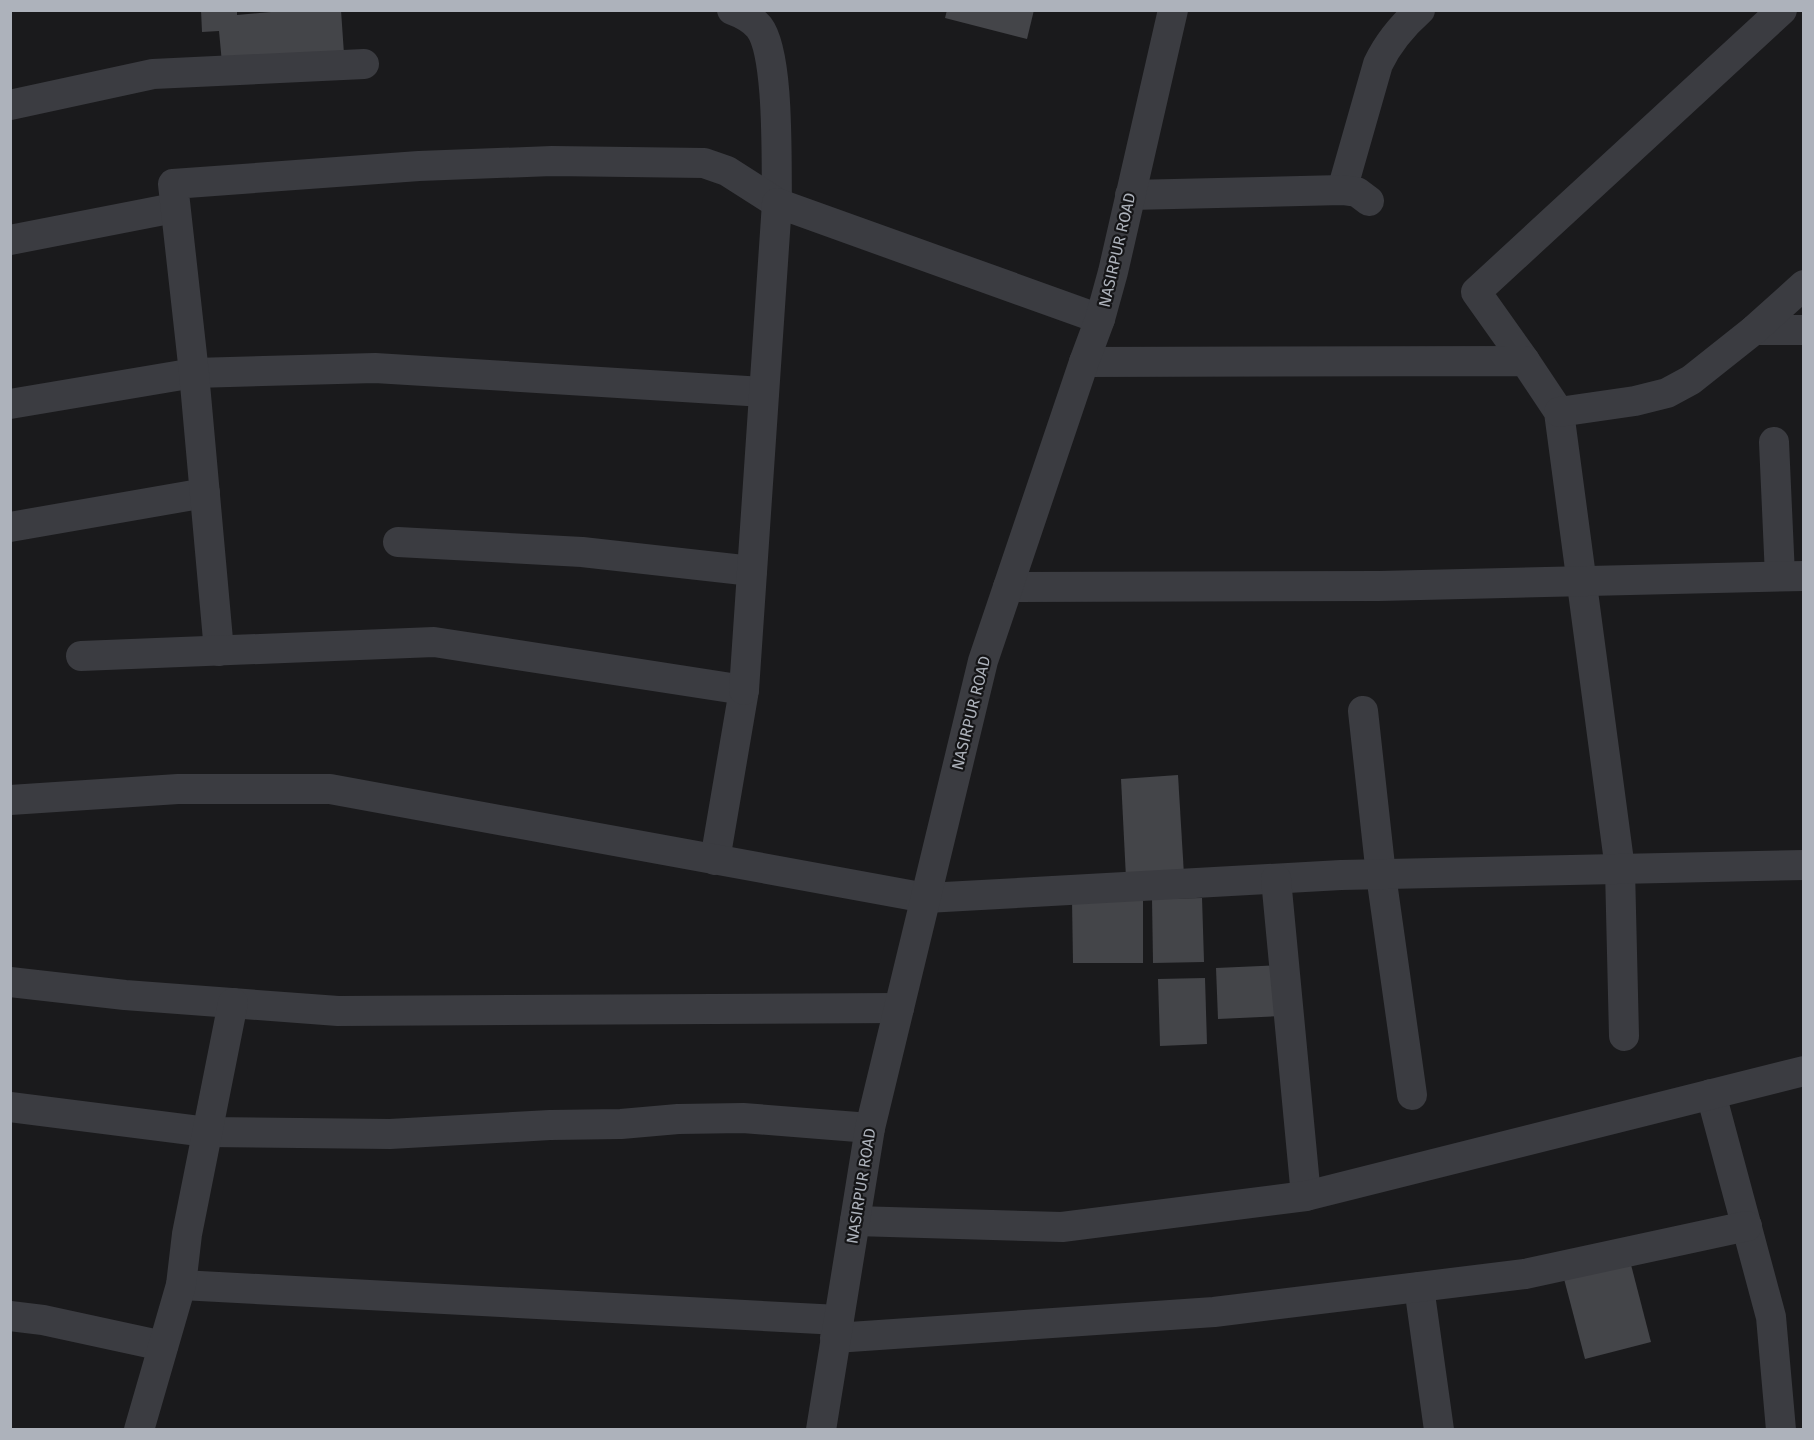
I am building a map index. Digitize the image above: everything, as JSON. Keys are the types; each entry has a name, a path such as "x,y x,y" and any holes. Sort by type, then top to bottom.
{"street":[{"path":"715,860 744,690 777,203 770,51 760,28 745,14 732,10"},
{"name":"NASIRPUR ROAD","path":"821,1430 870,1128 983,661 1100,319 1173,10"},
{"path":"1130,195 1355,195 1378,64 1387,46 1420,10"},
{"path":"1624,1036 1620,869 1559,412 1476,292 1782,10"},
{"path":"10,105 153,75 364,64"},
{"path":"219,651 194,373 173,184 418,166 552,161 704,163 727,171 777,203 1100,319"},
{"path":"10,240 174,208"},
{"path":"1559,412 1635,401 1667,393 1691,380 1754,330 1803,285"},
{"path":"1754,330 1803,330"},
{"path":"1084,362 1525,361"},
{"path":"10,404 194,373 375,368 764,392"},
{"path":"1008,587 1379,586 1792,576 1774,442"},
{"path":"10,527 205,493"},
{"path":"398,542 582,552 752,571"},
{"path":"81,656 434,642 744,690"},
{"path":"1363,711 1381,875 1412,1095"},
{"path":"10,800 178,789 330,789 926,898 1341,875 1803,865"},
{"path":"1276,879 1306,1196"},
{"path":"10,982 125,995 338,1011 899,1008"},
{"path":"138,1430 181,1285 187,1234 232,1003"},
{"path":"855,1221 1062,1227 1306,1196 1803,1071"},
{"path":"1711,1094 1771,1317 1781,1430"},
{"path":"10,1107 207,1132 390,1134 732,1118 870,1128"},
{"path":"181,1285 837,1329 1214,1312 1525,1274 1748,1226"},
{"path":"1419,1287 1439,1430"},
{"path":"10,1316 43,1320 163,1346"}],"building":[{"path":"201,10 237,10 237,15 294,10 341,10 344,54 222,63 219,31 202,32"},
{"path":"947,10 1034,10 1027,39 945,18"},
{"path":"1178,775 1184,875 1126,878 1121,779"},
{"path":"1202,898 1204,962 1153,963 1152,899"},
{"path":"1072,900 1143,900 1143,963 1073,963"},
{"path":"1280,965 1282,1016 1218,1019 1216,968"},
{"path":"1205,978 1207,1044 1160,1046 1158,979"},
{"path":"1629,1257 1651,1342 1585,1359 1563,1275"}]}
